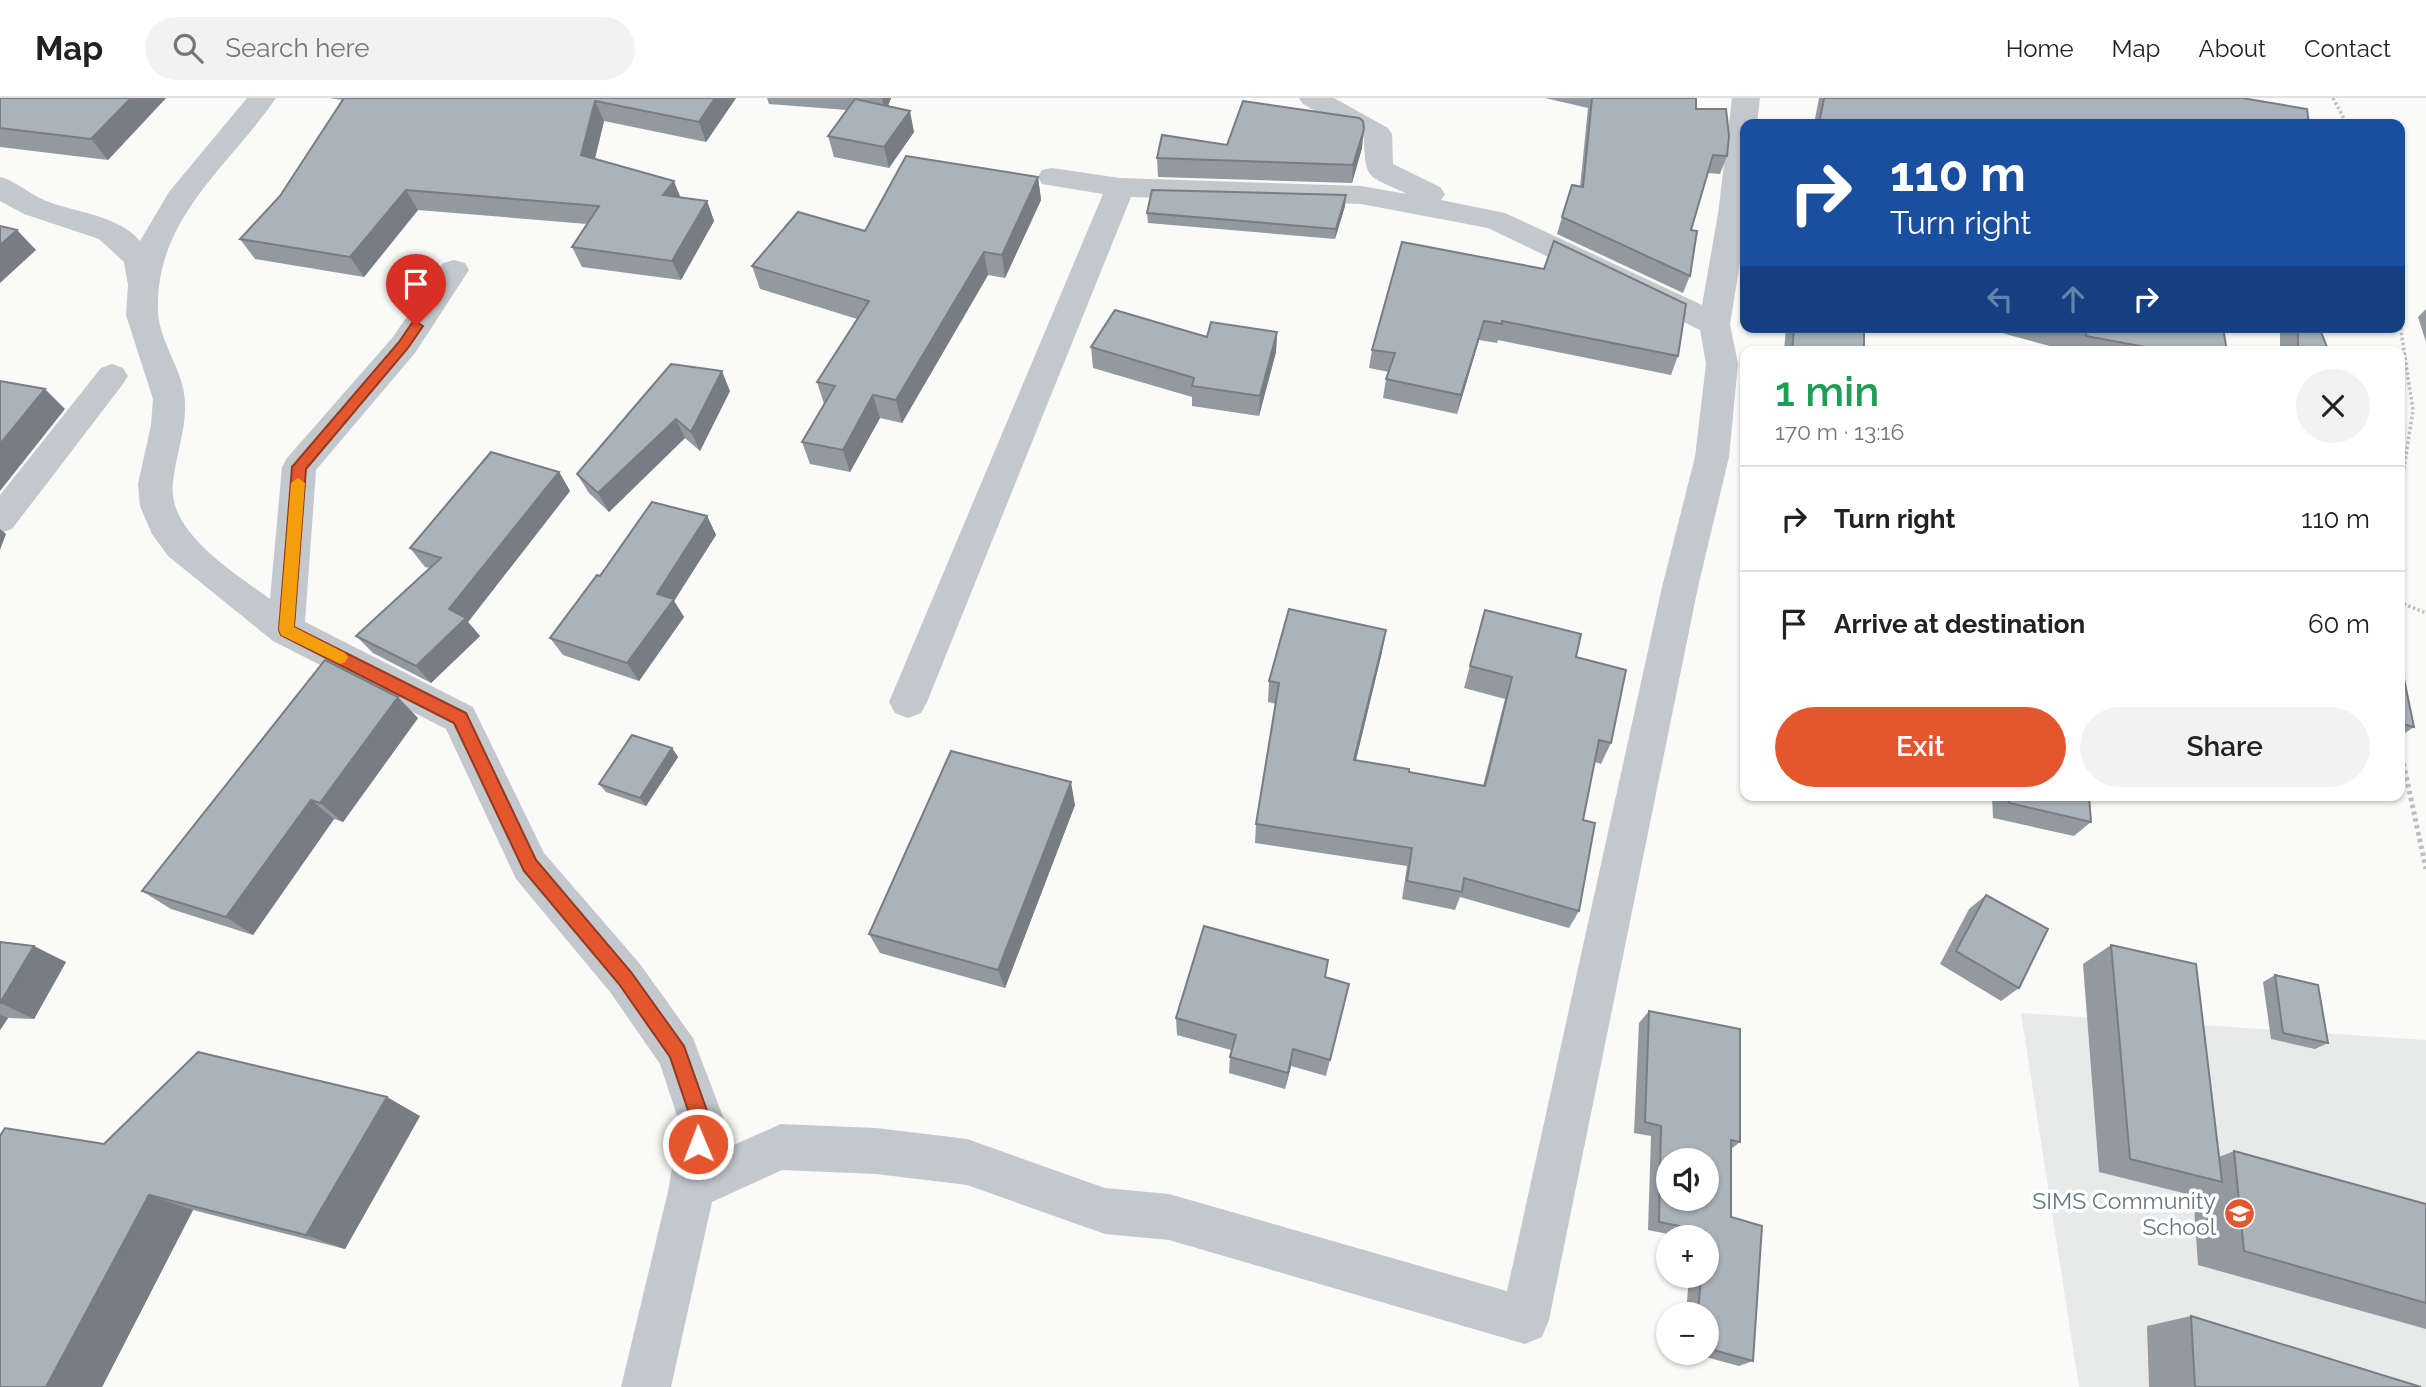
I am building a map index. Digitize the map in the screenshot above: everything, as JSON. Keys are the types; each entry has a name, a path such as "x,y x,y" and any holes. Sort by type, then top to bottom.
{"street":[{"path":"143,285 156,236 179,199 262,98"},
{"path":"1313,98 1378,134 1379,168 1426,193 1495,220 1714,324"},
{"path":"1744,119 1746,98"},
{"path":"692,1187 781,1147 876,1151 967,1162 1105,1211 1169,1217 1525,1320 1671,628 1712,457 1722,363 1714,324 1733,214 1740,152"},
{"path":"1052,177 1120,187 1361,195 1495,220"},
{"path":"0,186 9,194 34,206 110,232 126,244 139,260 143,285 142,315 169,399 168,425 155,484 157,506 164,524 180,546 204,568 286,630 460,718 530,866 625,978 678,1053 702,1122 692,1187 646,1387"},
{"path":"908,702 1120,187"},
{"path":"286,630 299,467 404,345 454,270"},
{"path":"0,520 112,376"}],"path":[{"path":"2333,98 2344,119"},
{"path":"2405,357 2413,410 2405,461"},
{"path":"2405,604 2426,613"},
{"path":"2405,771 2426,869"}],"shaded area":[{"name":"SIMS Community School","path":"2021,1013 2426,1040 2426,1387 2079,1387"}],"building":[{"path":"0,98 131,98 91,139 0,128"},
{"path":"344,98 715,98 699,122 595,101 581,155 674,181 663,195 707,201 672,261 572,247 599,206 406,190 350,257 240,239 280,196"},
{"path":"1592,98 1696,98 1696,109 1726,109 1729,136 1727,156 1713,155 1691,230 1697,231 1690,276 1562,217 1572,185 1583,187"},
{"path":"1824,98 2242,98 2307,109 2308,119 1820,119"},
{"path":"855,99 910,111 884,147 828,136"},
{"path":"1243,101 1359,118 1363,121 1364,129 1353,165 1157,158 1162,135 1227,145"},
{"path":"906,156 1038,177 1002,255 984,252 896,400 873,395 843,450 802,442 835,386 817,382 869,301 752,266 798,212 865,231"},
{"path":"1152,190 1346,195 1336,229 1147,213"},
{"path":"0,226 17,230 0,245"},
{"path":"1554,241 1686,304 1678,356 1502,321 1502,324 1484,321 1461,395 1386,379 1395,353 1372,350 1402,242 1544,269"},
{"path":"1115,310 1207,337 1211,322 1277,332 1260,396 1192,386 1194,378 1091,347"},
{"path":"1794,333 1864,333 1864,346 1792,346"},
{"path":"2086,333 2224,333 2226,346 2140,346 2086,336"},
{"path":"2298,333 2321,333 2327,346 2298,346"},
{"path":"671,364 722,371 691,432 676,419 598,493 577,474"},
{"path":"0,381 45,389 0,444"},
{"path":"491,452 559,472 449,609 466,618 416,666 356,636 441,558 410,548"},
{"path":"652,502 707,516 657,594 674,599 627,663 550,638 597,575 600,576"},
{"path":"1289,609 1386,630 1354,760 1485,786 1512,677 1470,666 1485,610 1581,634 1576,657 1626,670 1611,743 1599,740 1583,820 1595,823 1579,911 1464,878 1462,892 1407,881 1412,848 1256,824 1279,683 1269,681"},
{"path":"325,660 398,697 320,803 311,800 226,917 142,891"},
{"path":"2405,684 2414,727 2405,725"},
{"path":"632,735 672,748 640,798 599,784"},
{"path":"951,751 1071,782 998,970 869,934"},
{"path":"2089,801 2091,822 2009,803"},
{"path":"1986,895 2048,929 2019,988 1956,951"},
{"path":"1204,926 1328,960 1325,977 1349,984 1330,1060 1293,1049 1288,1073 1230,1057 1236,1035 1176,1018"},
{"path":"0,942 34,946 0,1003"},
{"path":"2111,945 2196,964 2222,1182 2130,1159"},
{"path":"2275,975 2318,985 2328,1043 2283,1033"},
{"path":"1649,1011 1740,1029 1740,1142 1731,1140 1731,1217 1762,1226 1753,1361 1719,1352 1719,1302 1699,1302 1700,1288 1719,1288 1719,1225 1674,1225 1659,1222 1659,1211 1719,1211 1719,1148 1661,1148 1661,1126 1645,1122"},
{"path":"198,1052 387,1097 306,1235 149,1195 46,1387 0,1387 0,1136 5,1128 104,1144"},
{"path":"2234,1151 2426,1204 2426,1303 2244,1251"},
{"path":"2191,1316 2421,1387 2195,1387"}],"slow traffic":[{"path":"298,483 286,630 340,657"}],"place":[{"name":"SIMS Community School","path":"2239,1214"}],"route":[{"path":"416,326 404,345 299,467 286,630 460,718 530,866 625,978 678,1053 702,1122 698,1144"}]}
